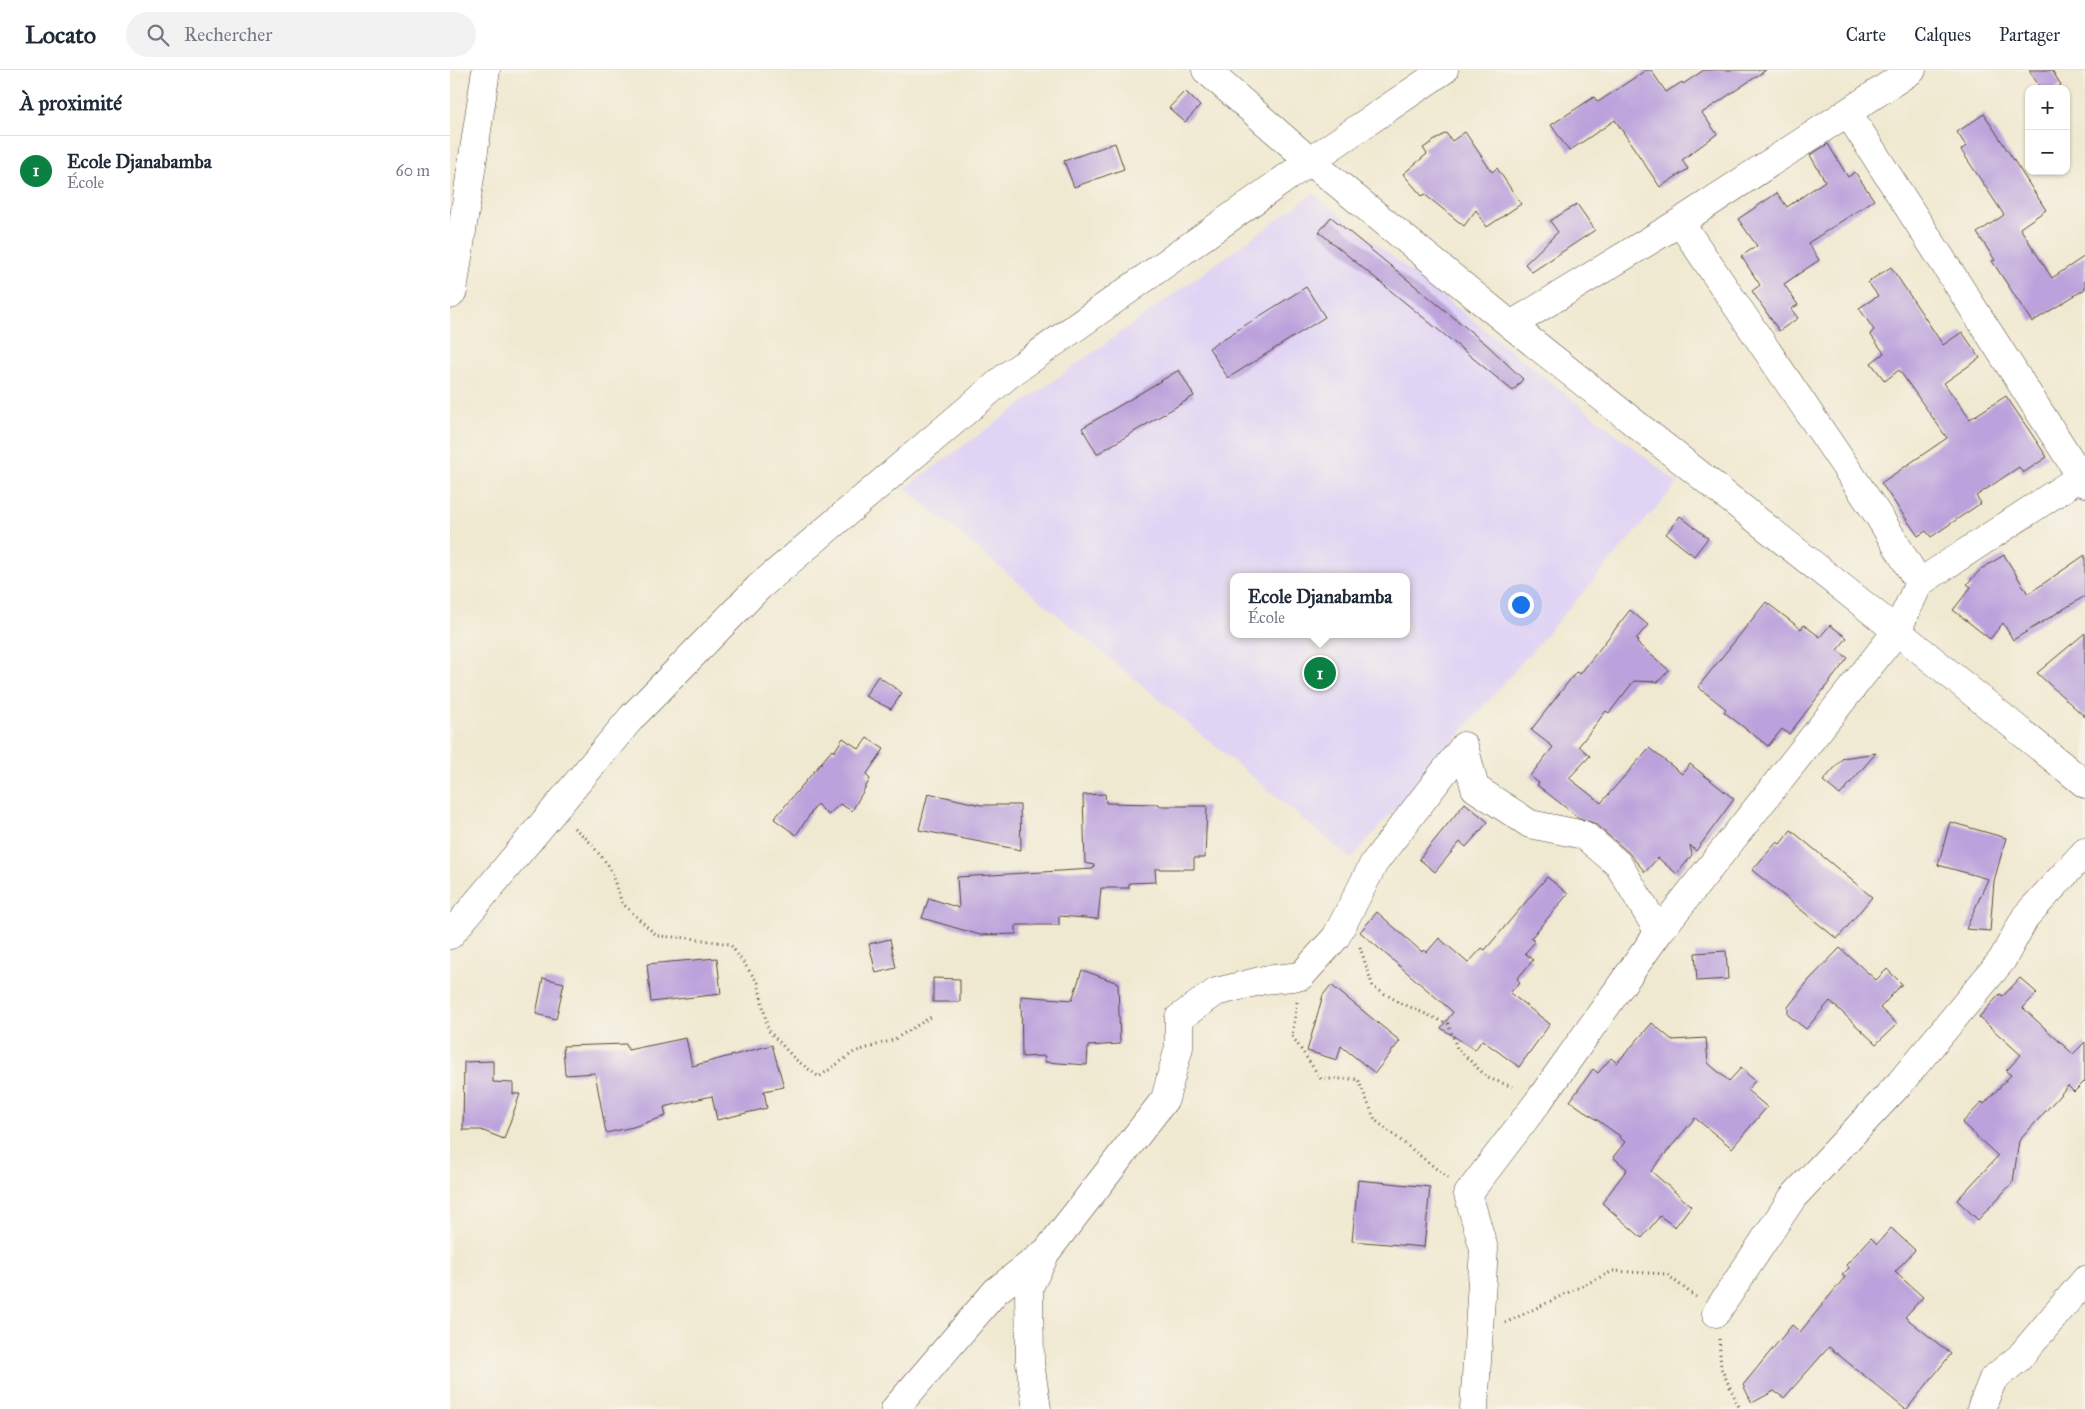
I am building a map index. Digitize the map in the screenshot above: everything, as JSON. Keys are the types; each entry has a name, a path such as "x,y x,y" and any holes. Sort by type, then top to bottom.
{"street":[{"path":"450,295 453,291 486,70"},
{"path":"1206,70 1310,161 1511,325 1897,631 2085,784"},
{"path":"450,935 632,717 759,587 1007,376 1310,161 1444,70"},
{"path":"1511,325 1680,222 1912,70"},
{"path":"1474,1409 1484,1249 1468,1194 1538,1102 1659,932 1897,631 1919,583 2084,478 1848,113"},
{"path":"1680,222 1880,518 1919,583"},
{"path":"1037,1409 1030,1363 1029,1287 1047,1251 1165,1099 1179,1047 1179,1018 1216,992 1264,980 1301,976 1336,937 1374,863 1464,746 1475,788 1530,824 1584,835 1618,864 1659,932"},
{"path":"1716,1313 1793,1196 1900,1083 2002,960 2026,916 2085,852"},
{"path":"896,1409 996,1291 1047,1251"},
{"path":"1981,1409 1993,1379 2019,1358 2085,1280"}],"path":[{"path":"552,812 587,839 608,866 622,903 657,936 690,938 730,944 758,983 768,1030 795,1059 819,1078 854,1052 894,1040 931,1016"},
{"path":"1349,913 1373,987 1400,1002 1448,1024 1457,1048 1488,1078 1514,1087 1538,1102"},
{"path":"1301,976 1292,1036 1321,1080 1358,1079 1375,1120 1468,1194"},
{"path":"1479,1336 1613,1271 1666,1274 1716,1313 1722,1368 1740,1409"}],"shaded area":[{"path":"1313,194 1678,483 1351,859 905,488"}],"building":[{"path":"1646,70 1651,70 1666,92 1682,82 1683,84 1704,70 1766,70 1702,113 1717,134 1682,160 1688,169 1660,187 1615,120 1569,151 1551,125 1594,97 1598,102"},
{"path":"2029,70 2052,70 2061,85 2038,85"},
{"path":"1185,91 1200,106 1185,122 1169,108"},
{"path":"1984,114 2046,210 2020,228 2052,278 2085,256 2085,289 2032,322 1992,261 1995,260 1977,233 2004,215 1961,150 1966,146 1957,132"},
{"path":"1465,132 1492,172 1497,168 1521,204 1487,227 1476,210 1464,226 1424,194 1422,196 1403,174 1427,154 1423,148 1446,133 1452,141"},
{"path":"1115,143 1124,169 1074,187 1064,161"},
{"path":"1828,144 1848,177 1855,172 1874,200 1808,243 1819,260 1784,284 1798,305 1791,309 1798,318 1779,331 1752,291 1760,285 1741,256 1757,246 1738,219 1777,193 1787,207 1825,181 1810,155"},
{"path":"1577,204 1595,230 1532,272 1525,264 1558,232 1550,221"},
{"path":"1331,217 1486,344 1523,379 1513,391 1319,232"},
{"path":"1891,267 1943,345 1962,332 1980,358 1944,383 1970,419 2006,396 2047,457 2023,473 2019,467 1976,496 1981,503 1931,537 1926,531 1918,536 1881,483 1947,438 1899,370 1885,381 1871,363 1884,353 1870,334 1874,330 1859,308 1878,296 1868,282"},
{"path":"1306,287 1325,317 1228,378 1209,348"},
{"path":"1179,370 1194,396 1097,454 1082,428"},
{"path":"1680,516 1708,538 1694,556 1666,534"},
{"path":"2004,555 2028,594 2085,555 2085,596 2013,640 2003,623 1990,639 1953,610 1971,587 1967,584 1981,569"},
{"path":"1766,602 1801,629 1804,625 1820,637 1830,625 1847,638 1837,650 1848,658 1789,734 1782,729 1768,746 1724,712 1726,709 1698,687"},
{"path":"1630,610 1648,625 1636,639 1637,643 1669,670 1658,682 1634,681 1609,713 1606,711 1579,746 1590,756 1569,778 1601,803 1649,748 1682,774 1690,764 1734,799 1696,851 1690,845 1692,855 1677,874 1658,858 1645,872 1628,852 1594,823 1579,818 1537,785 1539,783 1530,776 1553,747 1531,730 1576,672 1580,674"},
{"path":"2085,633 2085,717 2037,673"},
{"path":"878,676 902,693 891,709 865,696"},
{"path":"843,738 859,749 867,738 884,749 866,775 870,779 852,811 840,804 828,815 817,804 796,835 774,819 832,750 834,752"},
{"path":"1876,753 1840,795 1823,781 1843,758"},
{"path":"928,793 981,805 1020,805 1021,850 919,830"},
{"path":"1105,794 1106,803 1207,806 1205,858 1194,858 1194,869 1155,869 1156,882 1129,883 1129,888 1101,888 1098,919 1059,916 1059,925 1016,925 1016,934 980,935 922,918 929,898 959,908 957,877 1093,869 1094,865 1085,863 1083,795"},
{"path":"1465,803 1488,822 1466,847 1460,842 1435,872 1419,859"},
{"path":"1950,822 2006,838 1994,881 1990,931 1966,929 1988,879 1938,865"},
{"path":"1791,830 1872,897 1837,939 1752,870 1777,842 1780,844"},
{"path":"1547,877 1568,894 1531,938 1535,942 1525,953 1533,960 1517,979 1520,982 1510,993 1550,1024 1519,1067 1482,1040 1475,1050 1441,1028 1453,1012 1360,932 1377,912 1422,952 1423,950 1427,952 1439,938 1468,963 1482,948 1485,950"},
{"path":"890,939 896,968 876,973 869,944"},
{"path":"1840,948 1876,980 1887,969 1902,984 1880,1008 1897,1024 1876,1044 1830,1001 1806,1029 1788,1015 1788,1007 1809,980"},
{"path":"1726,951 1728,979 1697,981 1695,953"},
{"path":"717,958 721,994 651,1002 647,964"},
{"path":"1082,970 1118,983 1120,1044 1088,1046 1087,1065 1045,1062 1045,1056 1022,1057 1021,996 1072,1000"},
{"path":"543,978 564,983 556,1019 536,1014"},
{"path":"933,978 960,979 960,1002 933,1002"},
{"path":"2020,978 2037,993 2023,1008 2073,1054 2085,1042 2085,1081 2074,1092 2068,1086 2019,1141 2013,1182 1978,1220 1957,1200 1998,1156 1962,1123 1982,1102 1984,1104 2011,1075 2006,1071 2021,1055 1979,1017 2000,994 2003,996"},
{"path":"1331,985 1400,1041 1375,1073 1341,1046 1337,1060 1307,1051 1323,995"},
{"path":"1652,1023 1672,1040 1706,1038 1708,1063 1729,1081 1741,1068 1755,1081 1747,1090 1767,1107 1732,1148 1695,1118 1651,1171 1691,1206 1675,1227 1660,1216 1642,1238 1602,1203 1627,1169 1613,1157 1625,1142 1620,1136 1570,1101 1593,1069 1598,1073 1611,1058 1617,1063"},
{"path":"686,1038 692,1066 772,1045 784,1087 764,1091 767,1108 717,1120 712,1096 664,1107 666,1116 633,1127 606,1133 595,1073 565,1075 563,1046 626,1044 628,1050"},
{"path":"493,1061 493,1082 513,1083 513,1094 520,1094 504,1139 481,1130 463,1130 464,1062"},
{"path":"1358,1180 1430,1187 1424,1247 1352,1241"},
{"path":"1891,1228 1915,1250 1895,1272 1923,1297 1905,1317 1951,1354 1907,1409 1829,1347 1784,1398 1774,1391 1752,1403 1743,1385 1792,1325 1800,1332 1845,1277 1842,1275 1849,1268 1846,1265 1871,1238 1877,1244"}],"place":[{"name":"Ecole Djanabamba","path":"1320,673"}]}
